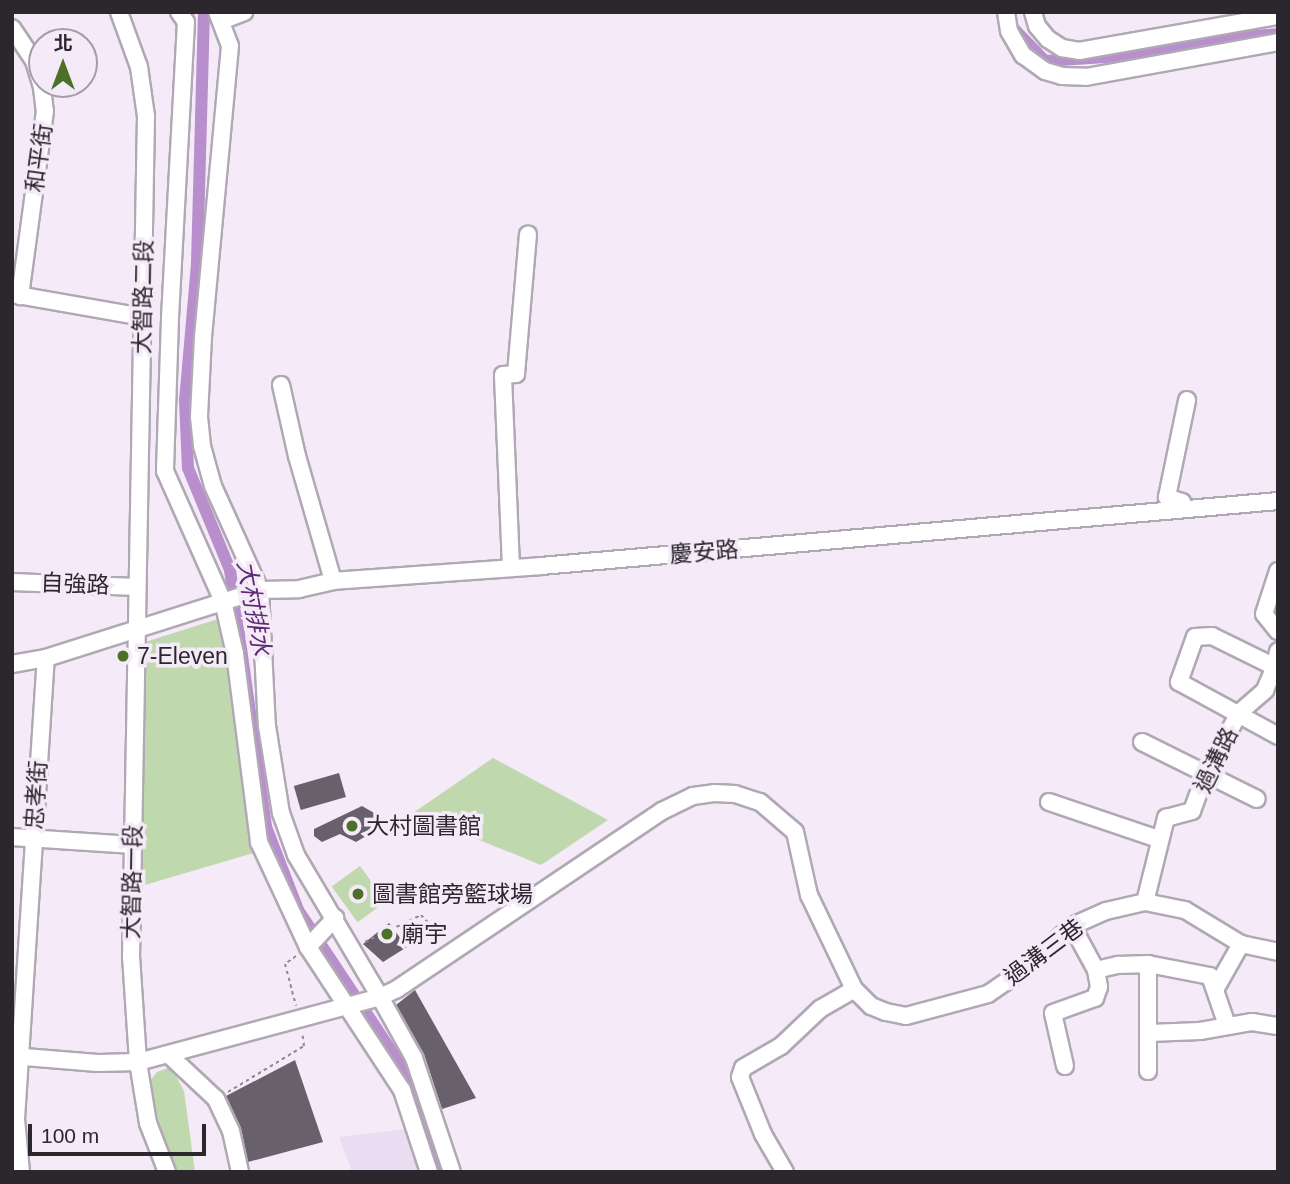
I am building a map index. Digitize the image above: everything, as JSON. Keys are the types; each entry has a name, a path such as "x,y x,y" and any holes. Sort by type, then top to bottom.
{"street":[{"name":"大智路二段","path":"119,12 139,67 146,117 137,587"},
{"path":"179,12 186,22 170,319 165,471 226,600 258,842 308,947 350,1007 402,1090 429,1172"},
{"path":"243,12 219,17 230,46 199,417 202,446 212,486 254,593 267,726 281,813 296,855 414,1058 452,1172"},
{"path":"1006,12 1009,31 1023,55 1037,67 1062,75 1086,77 1278,42"},
{"path":"1032,12 1037,26 1048,39 1062,48 1079,51 1278,16"},
{"name":"和平街","path":"12,28 34,61 45,111 16,295"},
{"path":"511,567 503,375 516,374 528,235"},
{"path":"16,295 143,317"},
{"path":"281,385 297,456 333,580"},
{"path":"1178,509 1182,502 1167,497 1187,400"},
{"name":"慶安路","path":"12,664 46,658 226,600 254,593 299,589 333,580 1278,501"},
{"path":"1277,574 1264,614 1278,631"},
{"name":"自強路","path":"12,582 137,587"},
{"name":"大智路一段","path":"137,587 131,956 138,1062 148,1123 167,1172"},
{"path":"1277,658 1212,636 1195,637 1179,682 1278,736"},
{"name":"忠孝街","path":"21,1172 16,1119 16,1056 46,658"},
{"name":"過溝路","path":"1145,902 1158,839 1166,818 1192,811 1205,776 1239,713 1265,690 1277,658"},
{"path":"1142,742 1205,776 1257,799"},
{"path":"16,1056 98,1063 138,1062 380,997 397,989 450,951 679,801 714,793 735,794 760,802 795,832 809,895 854,989 820,1009 781,1046 743,1068 740,1077 763,1134 785,1172"},
{"path":"1049,802 1119,828 1158,839"},
{"path":"12,837 32,841 133,845"},
{"name":"過溝三巷","path":"854,989 871,1006 906,1016 988,994 1072,926 1105,911 1145,902 1185,910 1241,944 1278,952"},
{"path":"308,947 335,918"},
{"path":"1065,1066 1053,1013 1095,999 1099,987 1096,970 1072,926"},
{"path":"1216,988 1241,944"},
{"path":"1096,970 1118,965 1148,964 1210,976 1227,1025"},
{"path":"1148,964 1148,1071"},
{"path":"1149,1033 1200,1031 1252,1022 1278,1026"},
{"path":"169,1055 216,1099 232,1131 240,1172"}],"path":[{"path":"352,948 421,915 440,934 450,951"},
{"path":"216,1099 304,1046 285,964 308,947"}],"shaded area":[{"path":"406,1129 420,1172 352,1172 339,1137"}],"green space":[{"path":"221,618 260,851 138,887 142,643"},
{"path":"493,758 608,820 541,865 413,813"},
{"name":"圖書館旁籃球場","path":"360,866 386,902 358,922 332,887"},
{"path":"171,1067 184,1091 195,1172 171,1172 149,1082 157,1072"}],"building":[{"path":"339,773 346,797 301,810 294,786"},
{"name":"大村圖書館","path":"362,806 390,822 356,842 340,834 322,842 314,836 314,829"},
{"name":"廟宇","path":"389,923 407,947 383,962 363,944"},
{"path":"415,990 476,1098 442,1109 424,1054 396,1005"},
{"path":"295,1060 323,1142 248,1162 241,1128 226,1096"}],"waterway":[{"name":"大村排水","path":"204,12 197,264 185,400 188,468 230,570 266,827 298,910 413,1084 441,1172"},
{"path":"1014,29 1045,61 1120,56 1198,41 1278,34"}],"place":[{"name":"7-Eleven","path":"123,656"},
{"name":"大村圖書館","path":"352,826"},
{"name":"圖書館旁籃球場","path":"358,894"},
{"name":"廟宇","path":"387,934"}]}
